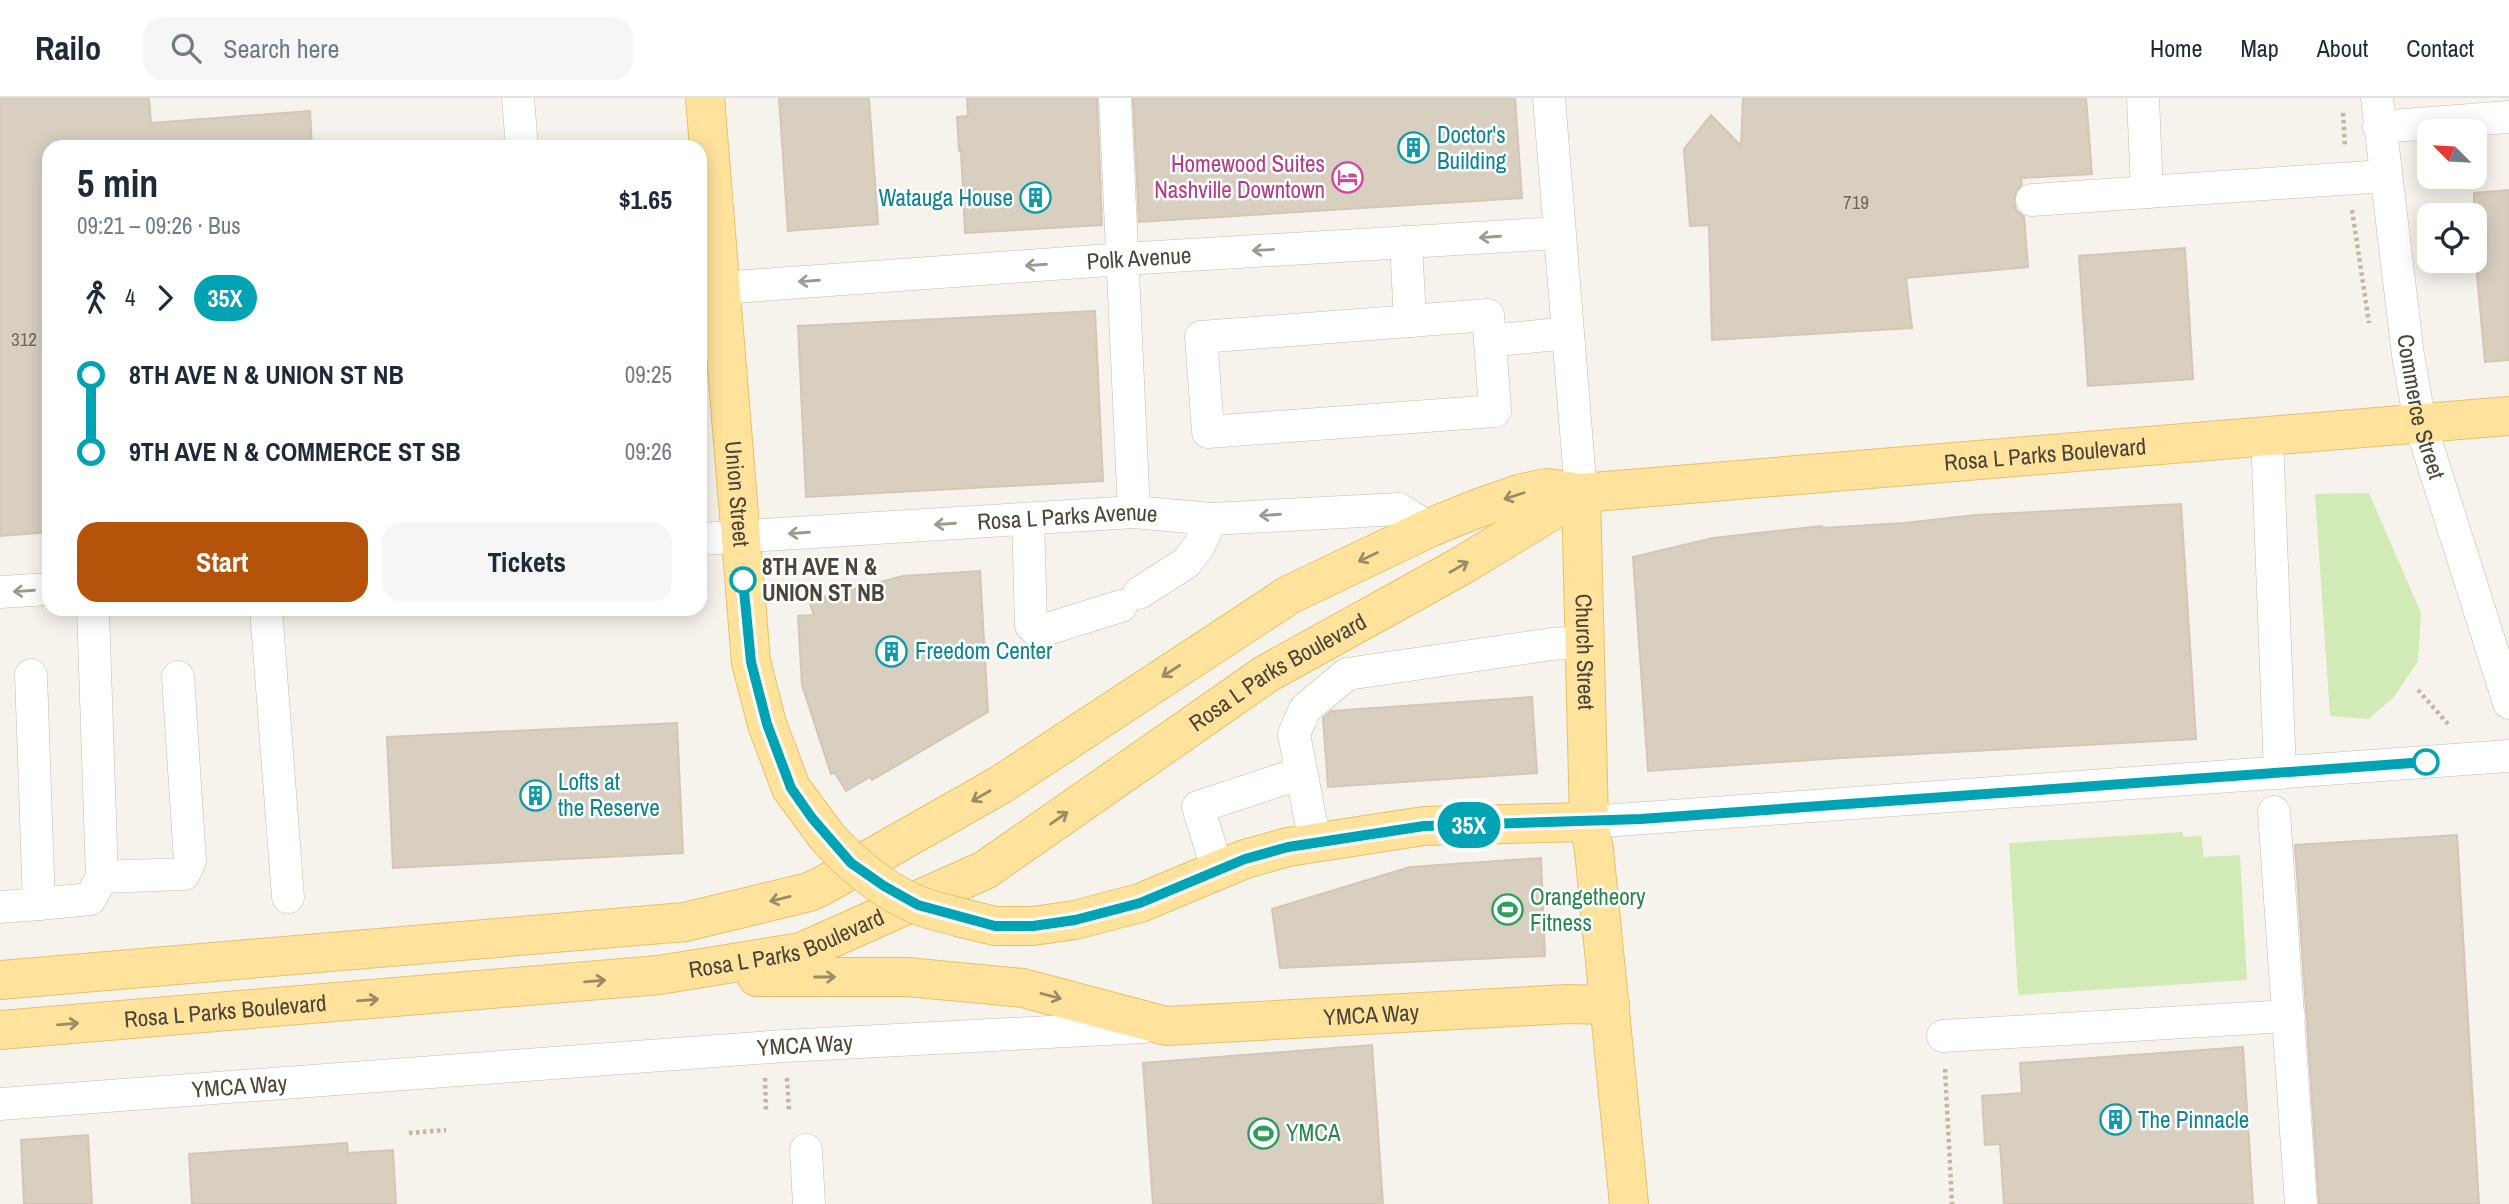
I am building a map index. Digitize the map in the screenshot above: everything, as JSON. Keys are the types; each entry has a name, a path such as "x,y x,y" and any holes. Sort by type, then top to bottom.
{"main road":[{"name":"Union Street","path":"705,98 706,140"},
{"name":"Union Street","path":"707,225 720,288 751,662 767,724 791,788 828,838 851,863 884,886 918,905 962,918 995,926 1033,926 1075,920 1140,903 1245,859 1277,850 1424,826 1589,822"},
{"name":"Rosa L Parks Boulevard","path":"0,980 685,922 809,892 1000,785 1289,594 1429,528 1522,493 1547,488 1581,494 2509,416"},
{"name":"Rosa L Parks Boulevard","path":"0,1030 659,975 802,952 985,870 1266,674 1461,566 1581,494"},
{"name":"Church Street","path":"1581,494 1589,822 1629,1204"},
{"path":"659,975 907,977 1023,988 1166,1026"},
{"name":"YMCA Way","path":"1166,1026 1567,1004 1610,1005"}],"street":[{"path":"518,98 521,140"},
{"path":"1115,98 1134,512"},
{"name":"Church Street","path":"1549,98 1581,494"},
{"path":"2143,98 2147,192"},
{"path":"2378,112 2509,117"},
{"name":"Commerce Street","path":"2378,112 2408,355 2420,423 2509,703"},
{"path":"2032,200 2385,176"},
{"name":"Polk Avenue","path":"720,288 1123,259 1558,233"},
{"path":"1406,242 1410,321"},
{"path":"1488,315 1490,341 1495,411 1208,432 1201,337 1488,315"},
{"path":"1490,341 1567,333"},
{"path":"2267,436 2280,773"},
{"name":"Rosa L Parks Avenue","path":"707,538 1134,512 1211,519 1398,509 1429,528"},
{"path":"1028,519 1031,625 1038,632 1130,599 1186,563 1199,546 1211,519"},
{"path":"0,592 42,589"},
{"path":"0,907 90,899 102,877 93,616"},
{"path":"266,616 288,897"},
{"path":"1315,843 1294,734 1305,709 1347,674 1552,644 1585,642"},
{"path":"31,675 39,904"},
{"path":"102,877 184,874 190,861 178,677"},
{"path":"1589,822 2509,756"},
{"path":"1218,871 1198,807 1301,773"},
{"path":"2274,812 2301,1204"},
{"path":"1943,1035 2289,1016"},
{"name":"YMCA Way","path":"0,1104 783,1046 1166,1026"},
{"path":"806,1150 809,1204"}],"path":[{"path":"2418,690 2448,724"},
{"path":"1943,1035 1952,1204"},
{"path":"765,1077 766,1113"},
{"path":"409,1133 446,1130"}],"green space":[{"path":"2369,493 2421,613 2418,661 2394,697 2368,719 2330,716 2315,494"},
{"path":"2183,832 2183,837 2202,836 2203,857 2240,855 2247,980 2018,995 2009,843"}],"building":[{"path":"0,98 149,98 151,123 310,111 312,140 42,140 42,533 0,536"},
{"path":"779,98 869,98 878,224 788,231"},
{"path":"967,98 1097,98 1102,225 965,233 957,117 968,116"},
{"path":"1133,98 1515,98 1522,198 1139,222"},
{"path":"1743,98 2086,98 2092,174 2021,178 2022,185 2016,191 2014,201 2016,210 2024,217 2028,267 1906,278 1912,328 1712,340 1709,225 1690,226 1684,149 1711,115 1741,146"},
{"path":"2509,190 2509,360 2485,362 2477,273 2487,273 2487,203 2474,203 2474,193"},
{"path":"2185,248 2193,379 2088,386 2079,256"},
{"path":"1095,311 1103,481 806,497 798,326"},
{"path":"2181,504 2196,739 1648,771 1633,557 1713,538 1822,526"},
{"name":"Freedom Center","path":"980,571 988,712 872,780 870,777 846,791 835,773 831,774 802,685 798,616 814,615 809,601 903,576"},
{"path":"1532,697 1537,773 1328,787 1323,718 1331,711"},
{"name":"Lofts at the Reserve","path":"677,723 683,853 393,868 387,737"},
{"path":"2457,835 2479,1204 2319,1204 2295,845"},
{"path":"1541,858 1545,956 1280,968 1272,909 1410,867"},
{"name":"YMCA","path":"1372,1045 1383,1204 1153,1204 1143,1063"},
{"name":"The Pinnacle","path":"2243,1047 2253,1204 2004,1204 2000,1144 1985,1145 1982,1096 2022,1093 2020,1063"},
{"path":"88,1135 92,1204 24,1204 21,1140"},
{"path":"347,1143 348,1153 393,1150 396,1204 192,1204 189,1154"}],"bus line":[{"name":"35X","path":"743,580 751,662 767,724 791,788 812,818 851,863 884,886 918,905 995,926 1033,926 1075,920 1140,903 1245,859 1288,847 1424,826 1641,819 2426,762"}],"place":[{"name":"Doctor's Building","path":"1414,148"},
{"name":"Homewood Suites Nashville Downtown","path":"1348,177"},
{"name":"Watauga House","path":"1036,198"},
{"name":"8TH AVE N & UNION ST NB","path":"743,580"},
{"name":"Freedom Center","path":"892,651"},
{"name":"Lofts at the Reserve","path":"535,795"},
{"name":"Orangetheory Fitness","path":"1507,910"},
{"name":"The Pinnacle","path":"2115,1120"},
{"name":"YMCA","path":"1263,1133"}]}
